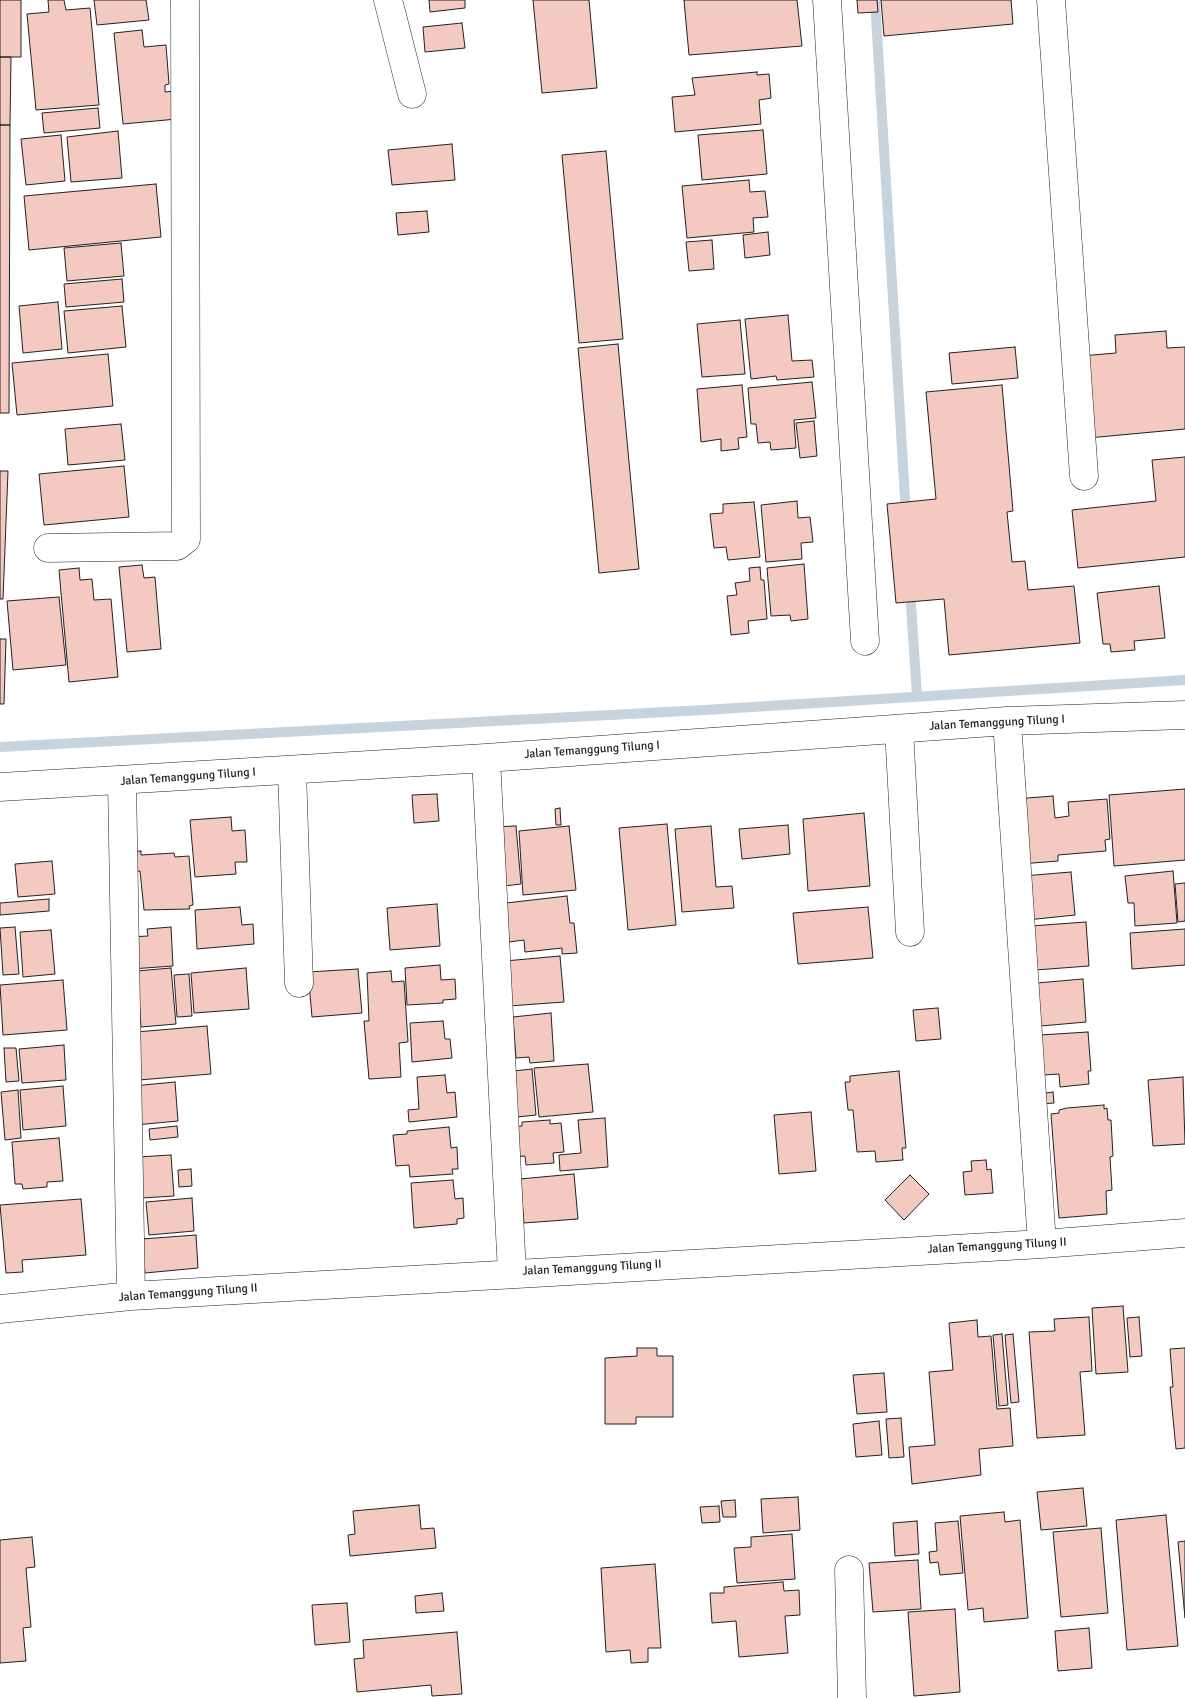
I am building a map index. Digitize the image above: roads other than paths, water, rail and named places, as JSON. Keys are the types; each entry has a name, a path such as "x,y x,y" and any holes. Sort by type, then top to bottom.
{"street":[{"path":"48,548 178,546 186,540 188,524 185,0"},
{"path":"388,0 412,94"},
{"path":"827,0 865,641"},
{"path":"1051,0 1084,476"},
{"name":"Jalan Temanggung Tilung I","path":"0,787 486,758 1007,721 1185,715"},
{"path":"1007,721 1042,1244"},
{"path":"898,729 910,932"},
{"path":"486,758 512,1273"},
{"path":"292,770 299,983"},
{"path":"122,781 131,1296"},
{"name":"Jalan Temanggung Tilung II","path":"0,1309 131,1296 1042,1244 1185,1233"},
{"path":"849,1570 852,1698"}],"waterway":[{"path":"875,0 906,515"},
{"path":"910,589 917,696"},
{"path":"0,747 705,710 1185,680"}]}
